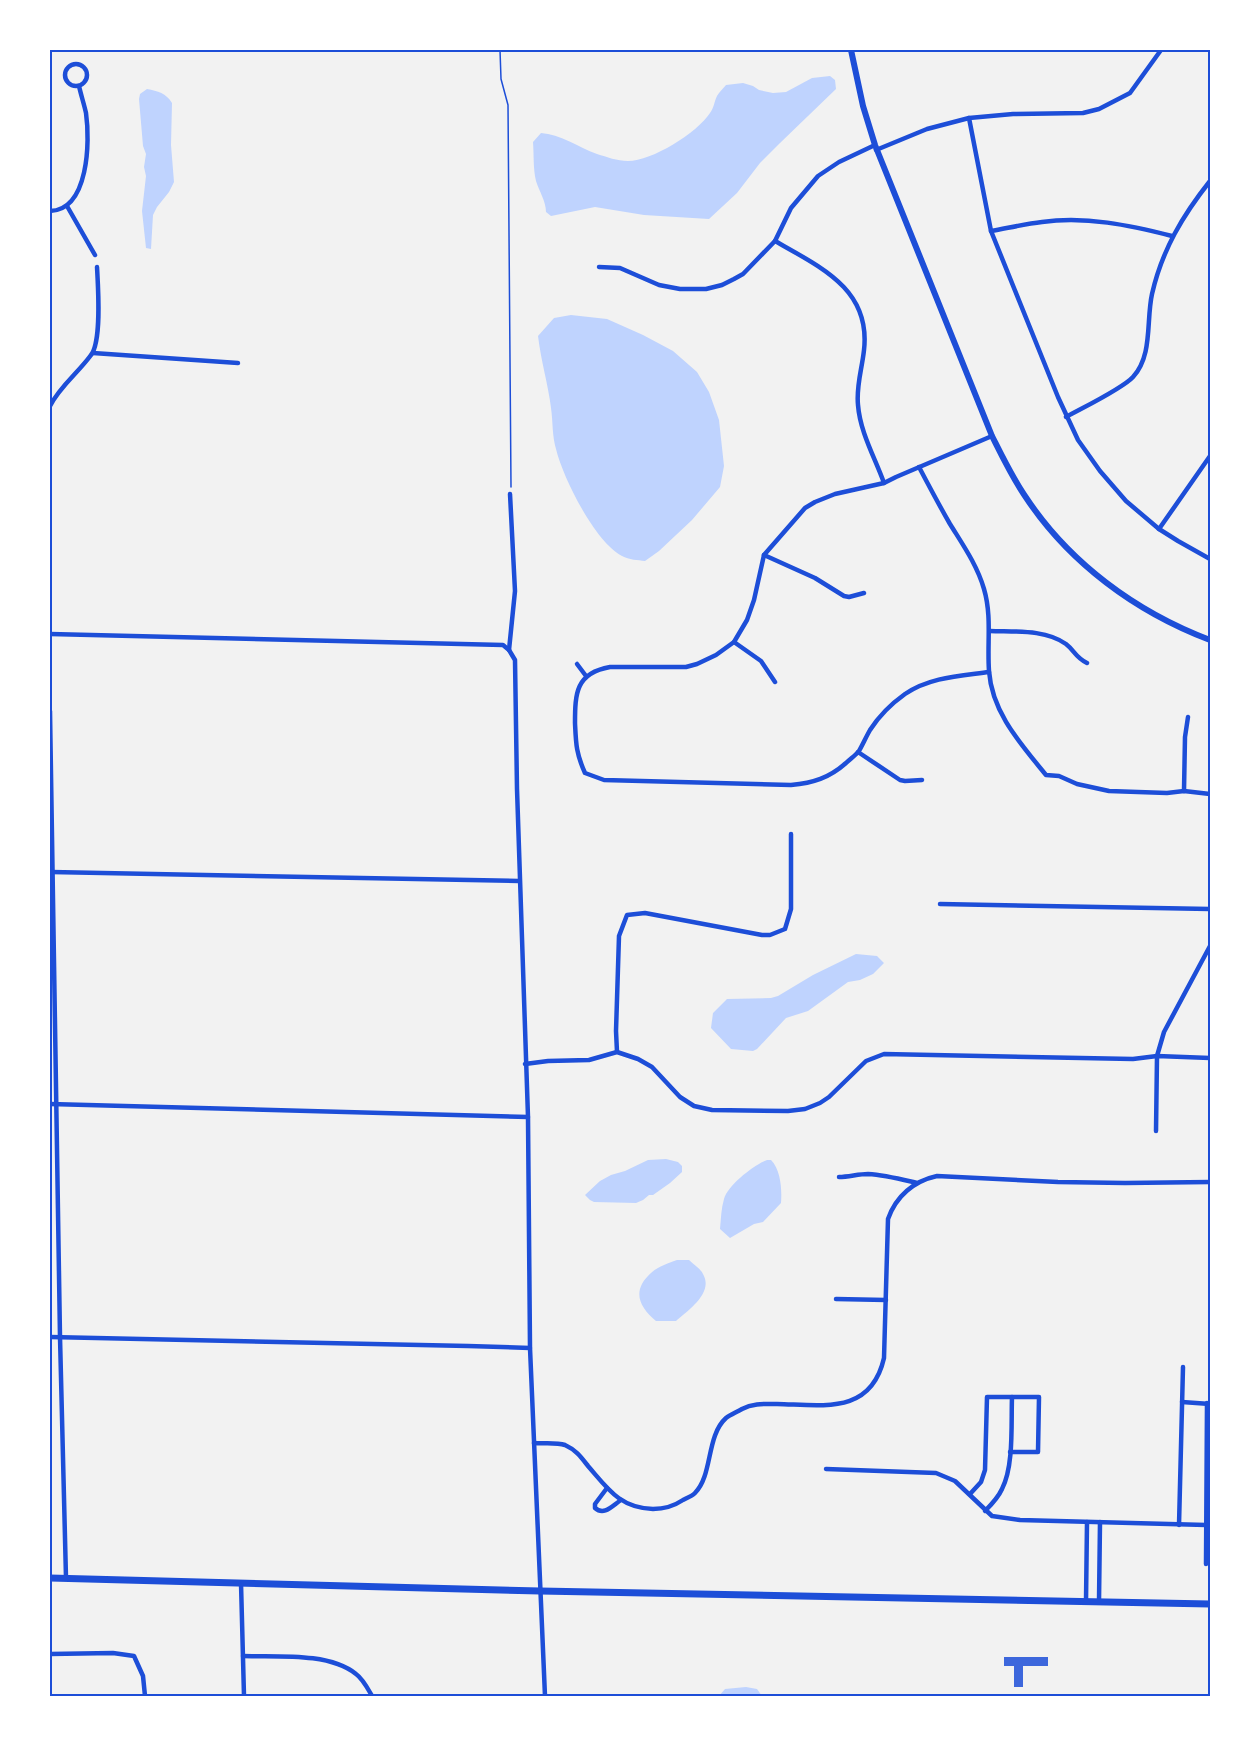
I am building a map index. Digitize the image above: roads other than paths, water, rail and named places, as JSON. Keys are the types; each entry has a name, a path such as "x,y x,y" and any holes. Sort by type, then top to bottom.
{"main road":[{"path":"50,1578 540,1591 1210,1604"}],"street":[{"path":"851,50 875,148 992,436 1008,469 1026,497 1078,560 1151,613 1210,640"},
{"path":"599,267 620,268 651,282 687,290 722,285 743,274 775,242 791,208 818,176 839,162 927,129 969,118 1099,110 1130,93 1161,50"},
{"path":"74,64 82,66 87,72 86,81 79,86 70,84 65,77 67,69 74,64"},
{"path":"50,211 67,206 75,197 85,171 86,113 79,86"},
{"path":"969,118 991,231 1066,417 1100,471 1126,501 1159,529 1210,559"},
{"path":"1066,417 1132,378 1142,364 1146,353 1152,294 1159,269 1172,237 1188,209 1210,181"},
{"path":"67,206 95,255"},
{"path":"991,231 1043,222 1082,220 1121,224 1172,237"},
{"path":"775,242 838,280 850,292 860,312 864,349 857,391 858,406 863,427 884,483"},
{"path":"50,406 57,394 93,353 98,324 97,267"},
{"path":"93,353 238,363"},
{"path":"989,672 942,678 911,690 884,711 858,752 837,771 809,783 791,785 610,781 585,773 577,755 575,700 586,676 599,669 610,667 686,667 706,660 734,642 751,611 764,555 805,508 842,492 884,483 992,436"},
{"path":"1159,529 1210,456"},
{"path":"919,467 974,562 987,599 990,631 989,672 1000,711 1016,738 1046,775 1059,776 1077,784 1109,791 1167,793 1184,791 1210,794"},
{"path":"509,650 514,591 510,494"},
{"path":"764,555 815,578 844,596 864,593"},
{"path":"990,631 1030,632 1047,636 1067,645 1077,658 1087,663"},
{"path":"50,634 503,645 515,660 519,881 528,1117 530,1348 545,1696"},
{"path":"734,642 761,661 775,682"},
{"path":"577,664 586,676"},
{"path":"50,711 53,1105 66,1578"},
{"path":"1184,791 1185,737 1188,717"},
{"path":"858,752 900,780 922,780"},
{"path":"617,1052 619,936 627,915 645,913 762,935 770,935 785,929 791,909 791,834"},
{"path":"51,872 519,881"},
{"path":"940,904 1210,909"},
{"path":"1156,1131 1157,1056 1164,1032 1210,946"},
{"path":"525,1064 589,1060 617,1052 638,1059 652,1067 680,1097 694,1106 712,1110 788,1112 820,1103 866,1061 884,1054 1133,1059 1157,1056 1210,1058"},
{"path":"53,1105 528,1117"},
{"path":"839,1177 865,1174 884,1175 917,1182"},
{"path":"534,1443 562,1444 577,1451 606,1488 621,1500 638,1508 655,1509 674,1506 695,1493 706,1474 714,1439 725,1419 744,1408 759,1404 838,1405 867,1392 877,1378 884,1358 888,1219 896,1202 917,1182 937,1176 1069,1182 1210,1182"},
{"path":"836,1299 886,1300"},
{"path":"50,1337 530,1348"},
{"path":"1179,1525 1183,1367"},
{"path":"970,1494 981,1482 984,1470 987,1397 1039,1397 1038,1452 1010,1452"},
{"path":"985,1511 996,1500 1005,1483 1010,1452 1012,1397"},
{"path":"1182,1402 1209,1403 1206,1564"},
{"path":"826,1469 936,1473 955,1481 992,1516 1020,1520 1206,1525"},
{"path":"606,1488 595,1504 599,1512 603,1512 621,1500"},
{"path":"1086,1602 1088,1522"},
{"path":"1099,1602 1100,1522"},
{"path":"242,1583 244,1696"},
{"path":"50,1654 113,1653 134,1656 143,1676 145,1696"},
{"path":"243,1656 329,1660 357,1674 372,1696"}],"water":[{"path":"830,76 835,80 836,89 760,163 737,193 709,219 644,215 595,207 551,216 546,212 536,181 534,166 533,142 541,133 569,141 612,159 638,160 661,151 695,129 710,113 717,96 726,85 743,83 773,93 786,92 812,78"},
{"path":"147,89 161,93 172,103 171,145 174,182 153,215 151,249 146,248 142,211 146,154 143,146 139,99 140,94"},
{"path":"571,315 607,319 673,351 697,372 709,392 719,420 724,466 720,487 692,520 645,561 622,556 601,537 573,492 556,449 550,399 538,336 554,318"},
{"path":"856,954 877,956 884,963 873,974 848,982 808,1011 786,1018 757,1049 753,1051 731,1049 711,1028 713,1013 727,999 778,996 813,975"},
{"path":"666,1159 678,1162 682,1166 682,1172 670,1183 643,1200 636,1203 594,1202 585,1195 600,1181 611,1175 648,1160"},
{"path":"767,1160 771,1160 779,1175 781,1203 763,1222 754,1224 730,1238 720,1229 722,1206 726,1194 742,1176"},
{"path":"677,1260 689,1260 699,1268 703,1274 705,1288 698,1301 676,1321 656,1321 641,1304 639,1292 641,1286 654,1271"},
{"path":"746,1687 757,1689 762,1696 719,1696 725,1689"}]}
